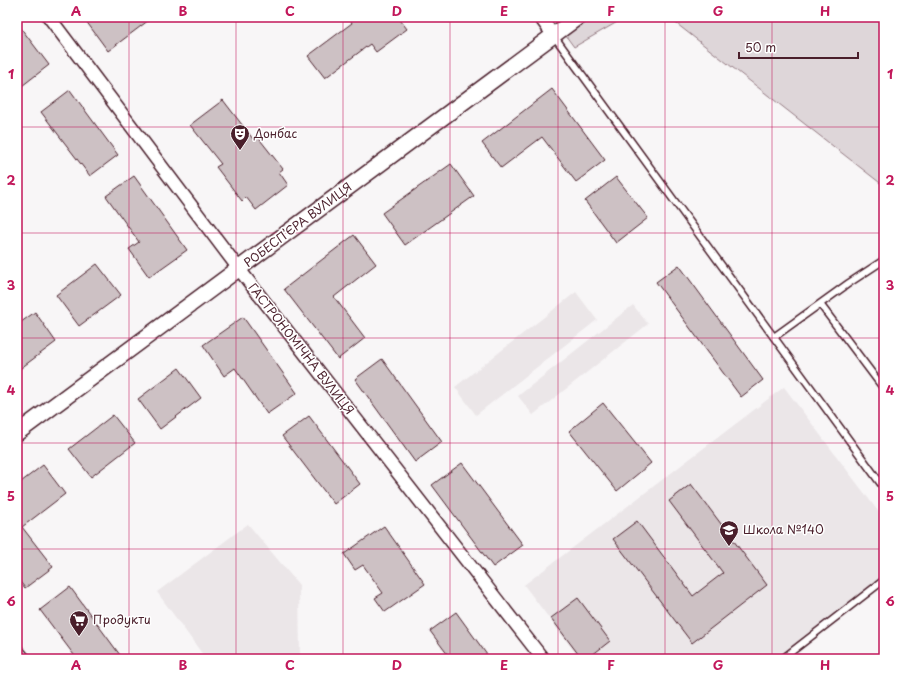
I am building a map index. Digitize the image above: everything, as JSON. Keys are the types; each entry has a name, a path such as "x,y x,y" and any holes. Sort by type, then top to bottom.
{"street":[{"name":"ГАСТРОНОМІЧНА ВУЛИЦЯ","path":"49,17 239,269 543,659"},
{"path":"540,17 554,36"},
{"name":"РОБЕСП’ЄРА ВУЛИЦЯ","path":"17,433 578,17"},
{"path":"17,653 22,659"}],"lane":[{"path":"554,36 884,488"},
{"path":"774,337 884,260"},
{"path":"820,304 884,389"},
{"path":"782,659 884,580"}],"shaded area":[{"path":"552,17 626,17 574,47"},
{"path":"668,17 884,17 884,186"},
{"path":"576,292 597,320 476,415 455,387"},
{"path":"633,305 648,324 533,415 518,396"},
{"name":"Школа №140","path":"784,387 884,519 884,575 774,659 580,659 524,585"},
{"path":"248,524 299,585 300,659 206,659 157,592"}],"building":[{"path":"83,17 153,17 108,51"},
{"path":"398,17 407,29 376,52 370,44 325,78 308,56 352,23 349,18"},
{"path":"17,23 49,65 18,89 17,88"},
{"path":"552,89 605,160 576,182 542,137 501,168 482,143"},
{"path":"70,90 118,155 90,176 41,112"},
{"name":"Донбас","path":"223,100 253,139 257,136 283,169 279,172 288,185 256,210 246,197 242,201 216,167 221,164 190,125"},
{"path":"451,164 474,196 405,245 382,213"},
{"path":"134,176 187,250 149,277 129,249 139,242 106,196"},
{"path":"616,177 648,218 616,243 585,201"},
{"path":"354,235 376,264 334,297 365,338 338,359 284,289"},
{"path":"97,264 121,295 79,326 56,295"},
{"path":"679,265 763,380 741,397 656,282"},
{"path":"35,312 56,342 17,371 17,325"},
{"path":"243,317 297,393 267,414 235,368 224,376 203,345"},
{"path":"382,359 442,442 415,462 355,379"},
{"path":"179,368 201,398 160,429 138,399"},
{"path":"603,403 651,463 617,491 569,431"},
{"path":"113,415 135,443 91,477 69,449"},
{"path":"309,416 360,484 334,504 282,436"},
{"path":"462,463 523,545 493,567 432,485"},
{"path":"43,465 65,494 22,527 53,567 25,588 17,578 17,485"},
{"path":"691,484 767,585 692,643 613,539 637,521 693,596 723,573 669,501"},
{"path":"384,526 425,584 385,612 375,598 383,593 363,565 355,570 344,554"},
{"path":"70,587 120,655 115,659 77,659 40,610"},
{"path":"578,598 610,641 587,659 582,659 551,618"},
{"path":"456,612 490,659 451,659 430,631"}],"place":[{"name":"Донбас","path":"240,151"},
{"name":"Школа №140","path":"729,547"},
{"name":"Продукти","path":"79,637"}]}
